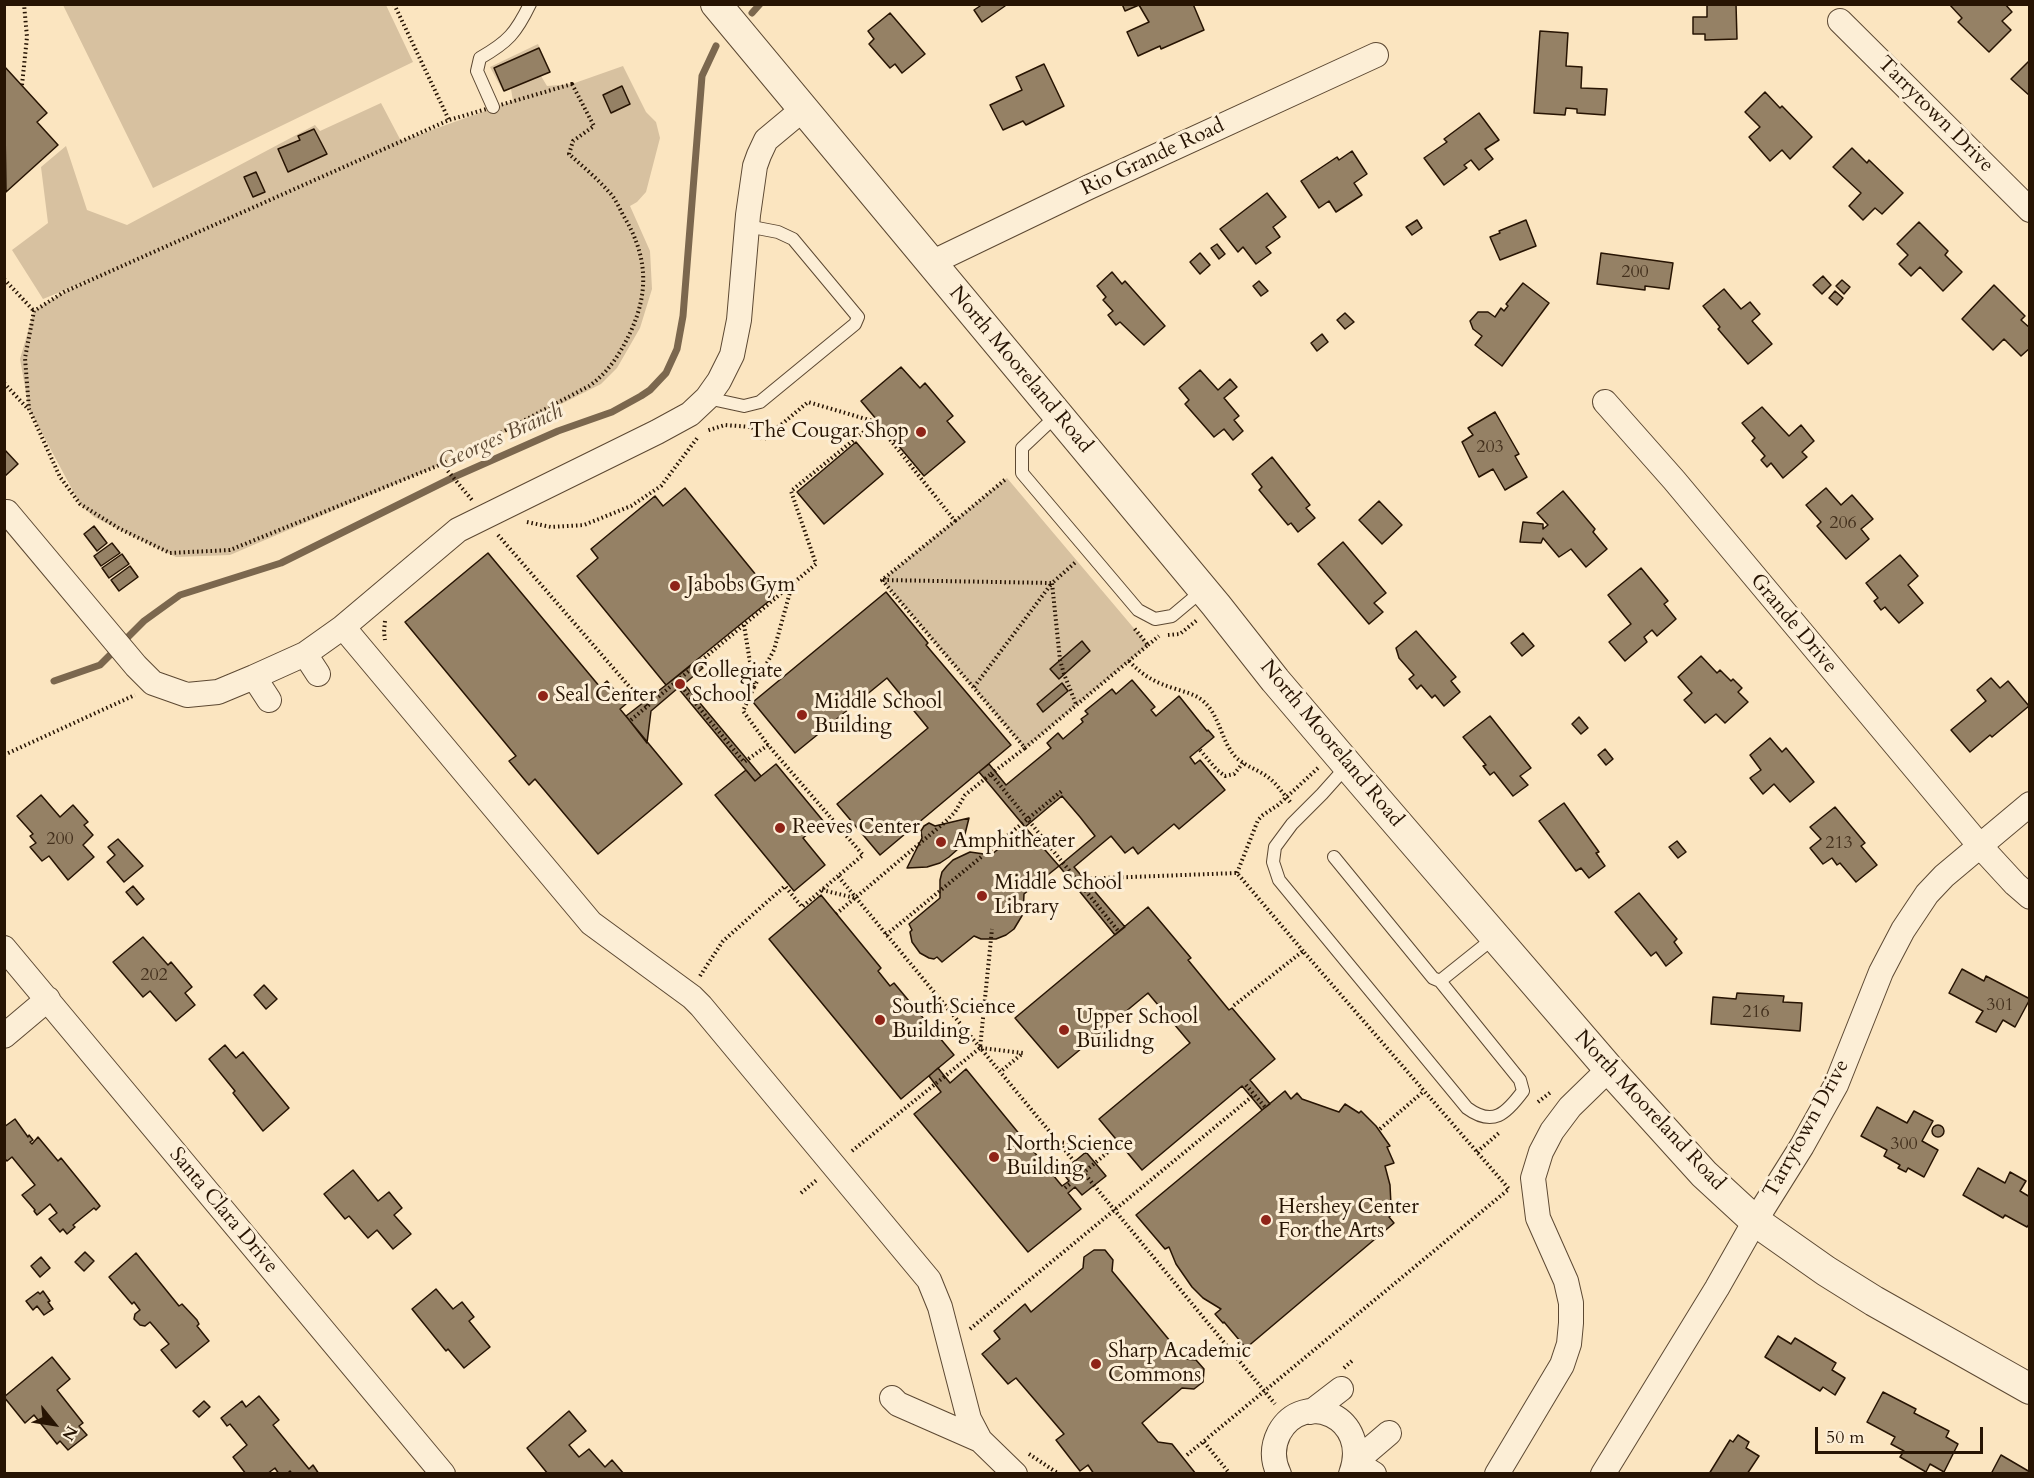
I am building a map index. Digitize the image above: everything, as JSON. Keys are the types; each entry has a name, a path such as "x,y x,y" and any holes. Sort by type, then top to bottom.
{"street":[{"name":"North Mooreland Road","path":"716,4 1203,590 1275,680 1334,766 1495,937 1609,1070 1704,1174 1755,1221 1826,1272 2030,1389"},
{"name":"Tarrytown Drive","path":"1840,21 2030,210"},
{"name":"Rio Grande Road","path":"931,263 1089,187 1376,55"},
{"path":"4,512 7,512 129,658 153,683 187,695 218,692 305,654 344,627 458,530 657,432 690,414 707,398 719,381 732,355 739,320 755,166 766,140 802,110"},
{"name":"Grande Drive","path":"1605,402 1674,480 1980,846 2030,897"},
{"path":"344,627 591,923 701,1006 843,1159 929,1280 940,1307 960,1336 969,1419 980,1440 1015,1473"},
{"path":"305,654 318,674"},
{"path":"254,677 269,700"},
{"name":"Tarrytown Drive","path":"1603,1473 1717,1288 1836,1085 1881,972 1903,930 1927,894 1944,876 2030,804"},
{"name":"Santa Clara Drive","path":"4,948 443,1473"},
{"path":"4,1035 48,999"},
{"path":"1497,1473 1562,1365 1569,1344 1572,1323 1571,1303 1566,1281 1538,1218 1533,1178 1541,1152 1552,1131 1570,1107 1609,1070"},
{"path":"1311,1412 1341,1389"},
{"path":"892,1398 898,1404 980,1440"},
{"path":"1279,1473 1273,1453 1280,1430 1288,1421 1311,1412 1324,1412 1336,1417 1346,1425 1353,1436 1360,1470"},
{"path":"1360,1470 1389,1433"}],"lane":[{"path":"493,107 477,71 480,58 500,46 518,28 530,4"},
{"path":"707,398 744,406 760,402 855,324 858,317 793,239 778,232 747,226"},
{"path":"1057,415 1022,448 1022,473 1138,610 1155,619 1172,616 1203,590"},
{"path":"1334,766 1275,847 1273,862 1279,880 1467,1108 1487,1119 1499,1115 1515,1102 1522,1091 1520,1080 1440,981 1433,978 1334,857"},
{"path":"1440,981 1495,937"}],"path":[{"path":"22,85 27,37 24,4"},
{"path":"394,4 449,120"},
{"path":"4,383 29,409 60,477 80,504 120,529 170,553 230,550 443,465 601,378 620,352 637,319 645,281 642,254 629,224 610,193 569,154 573,141 594,126 572,84 449,120 64,292 34,311 25,358 29,409"},
{"path":"4,279 34,311"},
{"path":"521,521 551,527 584,525 631,506 661,486 698,437 707,431 725,425 752,427 763,440 808,402 876,422 955,521"},
{"path":"631,720 816,564 791,491 876,422"},
{"path":"443,465 471,499"},
{"path":"882,580 1007,478 1014,486"},
{"path":"495,531 647,707"},
{"path":"1070,553 1084,569"},
{"path":"974,687 1052,583 1077,561"},
{"path":"882,580 1052,583"},
{"path":"882,580 1025,748"},
{"path":"1052,583 1060,660 1076,704"},
{"path":"700,976 723,941 785,886 802,907 863,855 768,745 743,711 774,650 792,584"},
{"path":"387,615 384,623 384,639 392,648"},
{"path":"836,914 956,812 965,795 1148,645 1127,620"},
{"path":"744,624 754,687"},
{"path":"1129,661 1152,681 1197,696 1209,706 1229,747 1243,763 1270,779 1301,814"},
{"path":"677,681 744,762 768,745"},
{"path":"4,755 131,698 153,683"},
{"path":"1200,750 1225,776 1238,772 1243,763"},
{"path":"1237,873 1258,820 1286,797 1334,766"},
{"path":"990,774 1119,932"},
{"path":"886,935 1063,790"},
{"path":"1076,879 1237,873"},
{"path":"1187,1455 1509,1189 1237,873"},
{"path":"838,876 1265,1391"},
{"path":"821,890 855,898"},
{"path":"801,1193 980,1048 993,929"},
{"path":"1232,1007 1303,951"},
{"path":"692,971 708,982"},
{"path":"980,1048 1023,1053 1000,1072"},
{"path":"1246,1085 1265,1107"},
{"path":"1380,1130 1424,1091"},
{"path":"960,1336 1254,1095"},
{"path":"1057,1142 1103,1148 1108,1153"},
{"path":"843,1159 845,1143"},
{"path":"1065,1188 1119,1143"},
{"path":"968,1318 971,1329"},
{"path":"960,1336 971,1329"},
{"path":"1204,1442 1230,1473"},
{"path":"1020,1450 1059,1473"}],"shaded area":[{"path":"63,5 386,5 413,62 153,188"},
{"path":"538,44 551,72 541,76 547,86 572,84 623,66 646,112 656,122 660,138 646,192 630,206 650,251 652,289 640,328 617,368 601,384 442,464 230,555 176,557 94,517 80,504 29,409 20,359 34,311 64,292 102,275 43,299 12,250 48,223 41,167 66,146 87,210 127,225 315,125 320,131 381,103 401,141 513,101 511,89 503,91 490,67"},
{"path":"1007,478 1148,645 1025,748 882,580"}],"building":[{"path":"983,4 1003,4 1005,6 982,22 974,10"},
{"path":"1122,4 1193,4 1204,30 1161,49 1160,46 1138,56 1127,32 1149,22 1139,5 1125,11"},
{"path":"1707,4 1736,4 1737,39 1705,40 1705,34 1693,34 1693,17 1707,17"},
{"path":"1949,4 2005,4 2012,12 2002,21 2011,30 1989,52 1958,22 1962,18"},
{"path":"890,13 925,54 902,73 895,64 890,68 869,44 874,39 868,31"},
{"path":"1540,31 1568,33 1566,66 1582,67 1581,88 1607,89 1605,115 1577,113 1577,109 1566,108 1565,115 1534,113"},
{"path":"539,48 550,72 504,91 494,68"},
{"path":"2030,60 2030,96 2011,79"},
{"path":"1044,64 1064,106 1026,125 1023,121 1003,130 990,105 1022,90 1016,77"},
{"path":"4,66 47,113 37,122 58,145 6,192"},
{"path":"622,86 630,104 611,113 603,95"},
{"path":"1765,92 1812,137 1790,159 1782,150 1770,161 1749,137 1760,127 1745,112"},
{"path":"1479,113 1499,140 1485,149 1493,159 1479,170 1471,160 1464,165 1467,168 1444,185 1424,158 1447,142 1444,139"},
{"path":"314,129 327,154 288,172 278,149 300,140 298,136"},
{"path":"1852,148 1867,163 1869,160 1903,193 1882,214 1875,208 1863,220 1849,206 1861,193 1833,167"},
{"path":"1352,151 1367,174 1354,183 1362,195 1336,212 1329,201 1319,208 1301,181 1337,157 1339,160"},
{"path":"256,172 265,192 253,197 244,177"},
{"path":"1267,193 1286,217 1273,227 1280,237 1266,247 1271,253 1256,264 1243,247 1238,252 1220,229"},
{"path":"1417,220 1422,228 1412,235 1406,227"},
{"path":"1526,220 1536,246 1500,260 1490,237"},
{"path":"1919,222 1948,251 1945,255 1962,272 1943,291 1920,267 1911,276 1899,264 1908,255 1897,244"},
{"path":"1217,244 1225,254 1219,259 1211,248"},
{"path":"1200,253 1210,265 1200,274 1190,262"},
{"path":"1601,253 1673,263 1669,289 1645,286 1645,290 1597,284"},
{"path":"1112,272 1122,284 1125,281 1165,326 1144,345 1120,322 1116,325 1108,315 1113,311 1103,300 1106,297 1097,286"},
{"path":"1823,276 1831,285 1822,294 1813,285"},
{"path":"1842,280 1850,287 1844,294 1836,286"},
{"path":"1259,281 1268,291 1261,296 1253,286"},
{"path":"1523,283 1549,303 1502,366 1475,345 1482,336 1473,329 1470,321 1478,312 1488,312 1495,317 1501,308 1504,311 1508,306 1506,304"},
{"path":"1994,285 2025,316 2021,320 2030,328 2030,348 2021,356 2004,339 1993,350 1962,319"},
{"path":"1724,289 1741,309 1750,302 1760,314 1752,321 1772,344 1748,364 1718,329 1720,327 1703,306"},
{"path":"1835,291 1843,298 1837,305 1829,298"},
{"path":"1345,313 1354,322 1345,329 1337,320"},
{"path":"1322,334 1328,342 1317,351 1311,343"},
{"name":"The Cougar Shop","path":"901,367 920,388 925,383 953,416 947,421 965,442 924,476 861,401"},
{"path":"1200,370 1218,390 1230,379 1237,387 1224,398 1239,416 1234,420 1243,431 1233,440 1224,429 1214,437 1185,404 1189,400 1179,388"},
{"path":"1762,407 1789,436 1801,425 1814,441 1802,452 1807,457 1783,478 1771,463 1767,467 1761,460 1765,456 1752,441 1755,438 1742,423"},
{"path":"1495,412 1519,454 1515,456 1527,477 1505,490 1493,469 1479,477 1462,442 1473,435 1468,428"},
{"path":"856,442 883,474 824,524 797,492"},
{"path":"4,449 18,464 4,477"},
{"path":"1272,457 1310,505 1306,508 1315,518 1298,532 1291,523 1288,525 1259,490 1262,487 1252,474"},
{"name":"Jabobs Gym","path":"685,488 774,597 666,685 577,576 598,558 591,549 655,496 663,506"},
{"path":"1826,488 1841,505 1852,495 1873,519 1861,529 1869,539 1846,559 1817,526 1821,522 1806,505"},
{"path":"1563,491 1595,529 1593,532 1607,549 1586,567 1571,549 1559,557 1543,538 1541,543 1520,542 1523,522 1543,524 1543,529 1548,525 1537,513"},
{"path":"1379,501 1402,525 1382,544 1359,520"},
{"path":"94,526 107,543 97,551 84,534"},
{"path":"1343,542 1386,593 1374,603 1383,612 1369,624 1318,564"},
{"path":"112,543 120,553 101,566 94,556"},
{"name":"Seal Center","path":"488,553 600,687 607,681 626,704 620,709 682,784 598,854 535,779 529,785 509,761 516,756 405,622"},
{"path":"122,554 129,564 109,578 102,568"},
{"path":"1900,555 1918,576 1908,585 1923,603 1899,623 1885,607 1881,610 1874,601 1878,598 1866,583"},
{"path":"130,566 138,577 119,591 111,580"},
{"path":"1641,568 1668,601 1664,604 1676,619 1657,636 1652,630 1644,637 1647,642 1625,661 1609,642 1631,624 1608,595"},
{"name":"Middle School Building","path":"886,592 928,643 926,645 1011,745 880,855 837,804 928,728 887,678 795,753 753,702"},
{"path":"1416,631 1456,677 1451,681 1460,692 1444,706 1435,695 1432,698 1421,685 1417,689 1409,679 1414,675 1399,658 1396,648"},
{"path":"1523,633 1534,646 1522,656 1511,643"},
{"path":"1082,641 1090,651 1059,679 1050,669"},
{"path":"1701,656 1717,673 1720,670 1731,681 1733,679 1742,688 1738,692 1748,702 1725,723 1716,714 1705,723 1684,700 1692,693 1678,677"},
{"path":"697,661 703,668 684,684 761,776 755,781 678,688 651,711 647,743 626,716"},
{"path":"1991,678 2000,688 2008,681 2029,706 1970,752 1951,730 1986,701 1977,690"},
{"path":"1132,680 1155,707 1151,710 1156,716 1179,696 1214,737 1190,757 1195,764 1200,760 1225,790 1179,829 1174,824 1138,854 1133,847 1125,853 1111,836 1074,867 1125,927 1115,935 1059,866 1095,836 1080,817 1062,796 1025,827 979,772 989,764 1006,785 1051,748 1047,743 1058,733 1063,739 1083,722 1081,719 1088,714 1085,711 1112,689 1116,694"},
{"path":"1062,683 1068,691 1043,712 1037,704"},
{"path":"1490,716 1531,768 1520,776 1528,785 1513,796 1494,772 1490,775 1483,766 1486,765 1463,737"},
{"path":"1579,717 1588,728 1581,734 1572,724"},
{"path":"1770,738 1782,752 1786,748 1814,782 1790,802 1774,784 1763,794 1750,778 1761,770 1750,755"},
{"path":"1605,749 1613,759 1606,765 1598,755"},
{"name":"Reeves Center","path":"776,764 824,822 810,835 809,833 803,838 825,865 794,891 715,795 746,770 755,781"},
{"path":"41,795 60,817 73,805 88,822 84,825 93,835 83,845 94,857 68,880 49,856 42,861 30,847 36,843 30,836 33,834 17,816"},
{"path":"1564,803 1599,852 1596,853 1605,866 1589,878 1581,868 1576,871 1539,821"},
{"path":"1835,807 1865,843 1861,846 1877,865 1856,882 1840,863 1837,865 1832,858 1823,864 1810,848 1821,839 1810,827"},
{"name":"Amphitheater","path":"969,818 964,838 958,849 949,857 927,867 907,868 922,838 921,831 924,826 929,823 935,826"},
{"name":"Middle School Library","path":"1025,827 1059,866 1024,894 1023,914 1014,929 996,939 981,939 974,936 942,962 937,957 929,958 920,953 912,942 910,932 912,930 909,924 940,898 942,872 953,860 970,852 991,855"},
{"path":"118,839 143,866 124,882 107,862 115,855 108,847"},
{"path":"1677,841 1686,852 1678,858 1669,847"},
{"path":"133,886 144,899 137,905 126,892"},
{"path":"1639,893 1677,939 1674,942 1682,953 1666,966 1656,952 1651,956 1615,912"},
{"name":"South Science Building","path":"821,895 881,968 878,971 890,986 894,983 954,1055 901,1099 769,939"},
{"name":"Upper School Builidng","path":"1148,907 1191,958 1188,960 1229,1010 1232,1008 1275,1059 1250,1080 1270,1104 1262,1110 1242,1086 1142,1170 1099,1119 1190,1043 1148,993 1058,1068 1015,1018"},
{"path":"143,937 168,965 171,962 192,987 185,993 195,1005 176,1021 150,991 143,997 113,962"},
{"path":"1962,969 1984,981 1986,976 2030,999 2015,1027 2003,1020 1996,1032 1976,1022 1983,1011 1949,993"},
{"path":"264,985 277,999 266,1009 254,995"},
{"path":"1737,993 1784,996 1783,1002 1802,1003 1800,1031 1711,1024 1713,997 1736,999"},
{"path":"225,1045 236,1058 243,1052 289,1108 263,1131 209,1059"},
{"name":"North Science Building","path":"938,1068 950,1083 966,1069 1062,1186 1069,1181 1062,1172 1086,1152 1106,1176 1082,1195 1075,1187 1068,1193 1081,1209 1028,1252 914,1114 941,1092 929,1076"},
{"name":"Hershey Center For the Arts","path":"1285,1091 1291,1099 1297,1093 1302,1099 1339,1112 1345,1104 1359,1113 1361,1111 1376,1126 1390,1146 1387,1147 1394,1163 1385,1166 1390,1185 1391,1205 1396,1211 1389,1217 1394,1223 1246,1348 1215,1314 1221,1309 1203,1298 1192,1287 1176,1264 1169,1247 1165,1249 1136,1215"},
{"path":"1877,1107 1907,1123 1914,1111 1933,1121 1922,1141 1938,1150 1924,1177 1908,1168 1906,1172 1898,1168 1900,1165 1884,1156 1887,1150 1861,1136"},
{"path":"15,1119 28,1137 29,1135 33,1140 30,1142 32,1144 38,1137 58,1161 61,1158 100,1206 96,1210 94,1208 73,1225 75,1227 67,1234 63,1229 60,1232 49,1219 57,1213 50,1204 37,1215 22,1195 35,1185 12,1157 7,1161 4,1158 4,1127"},
{"path":"1940,1125 1943,1126 1943,1136 1936,1137 1933,1136 1932,1129 1933,1126"},
{"path":"1978,1168 2005,1183 2010,1172 2026,1181 2020,1191 2030,1197 2030,1223 2027,1227 2005,1215 2003,1218 1963,1195"},
{"path":"353,1170 378,1201 389,1192 402,1208 394,1215 411,1234 393,1249 377,1230 368,1238 349,1216 345,1219 324,1194"},
{"name":"Sharp Academic Commons","path":"1094,1250 1105,1250 1113,1260 1112,1271 1185,1359 1196,1360 1204,1369 1203,1382 1194,1389 1182,1388 1142,1423 1158,1442 1172,1444 1196,1474 1094,1474 1088,1465 1080,1471 1056,1440 1064,1434 1016,1378 1008,1384 982,1354 1000,1339 994,1331 1025,1304 1031,1312 1083,1268 1084,1257"},
{"path":"85,1252 94,1261 84,1271 75,1262"},
{"path":"136,1253 179,1306 182,1304 197,1320 199,1324 197,1326 209,1341 176,1368 161,1350 169,1344 150,1322 145,1326 140,1325 134,1319 135,1314 140,1310 109,1277"},
{"path":"41,1257 50,1268 40,1277 31,1266"},
{"path":"436,1289 453,1309 462,1302 474,1317 469,1321 490,1347 464,1368 448,1349 446,1351 412,1309"},
{"path":"43,1291 53,1309 44,1315 37,1306 33,1310 26,1301"},
{"path":"1778,1336 1791,1344 1795,1338 1836,1363 1832,1370 1845,1378 1835,1395 1823,1387 1820,1391 1765,1357"},
{"path":"52,1357 70,1379 57,1390 83,1423 79,1426 87,1435 68,1450 60,1441 57,1444 34,1415 25,1423 4,1397"},
{"path":"1883,1392 1916,1409 1914,1413 1949,1431 1946,1437 1958,1444 1944,1472 1930,1464 1926,1472 1900,1457 1904,1451 1891,1444 1895,1437 1867,1422"},
{"path":"259,1396 279,1420 273,1425 309,1469 313,1465 319,1474 292,1474 290,1471 287,1474 279,1474 275,1468 267,1474 246,1474 233,1457 247,1445 230,1424 227,1426 221,1418 242,1401 246,1407"},
{"path":"204,1401 210,1407 199,1417 193,1411"},
{"path":"569,1411 586,1431 569,1445 579,1457 589,1449 605,1467 612,1460 624,1474 548,1474 527,1448"},
{"path":"1738,1435 1749,1442 1746,1448 1759,1456 1747,1474 1709,1474 1730,1440 1733,1442"},
{"path":"2001,1455 2030,1472 2030,1474 1991,1474"}],"waterway":[{"name":"Georges Branch","path":"752,13 760,4"},
{"name":"Georges Branch","path":"54,681 100,665 144,621 180,595 281,563 454,477 558,431 612,412 650,390 666,373 677,349 683,316 702,76 716,46"}],"place":[{"name":"The Cougar Shop","path":"921,432"},
{"name":"Jabobs Gym","path":"675,586"},
{"name":"Collegiate School","path":"680,684"},
{"name":"Seal Center","path":"543,696"},
{"name":"Middle School Building","path":"802,715"},
{"name":"Reeves Center","path":"780,828"},
{"name":"Amphitheater","path":"941,842"},
{"name":"Middle School Library","path":"982,896"},
{"name":"South Science Building","path":"880,1020"},
{"name":"Upper School Builidng","path":"1064,1030"},
{"name":"North Science Building","path":"994,1157"},
{"name":"Hershey Center For the Arts","path":"1266,1220"},
{"name":"Sharp Academic Commons","path":"1096,1364"}]}
